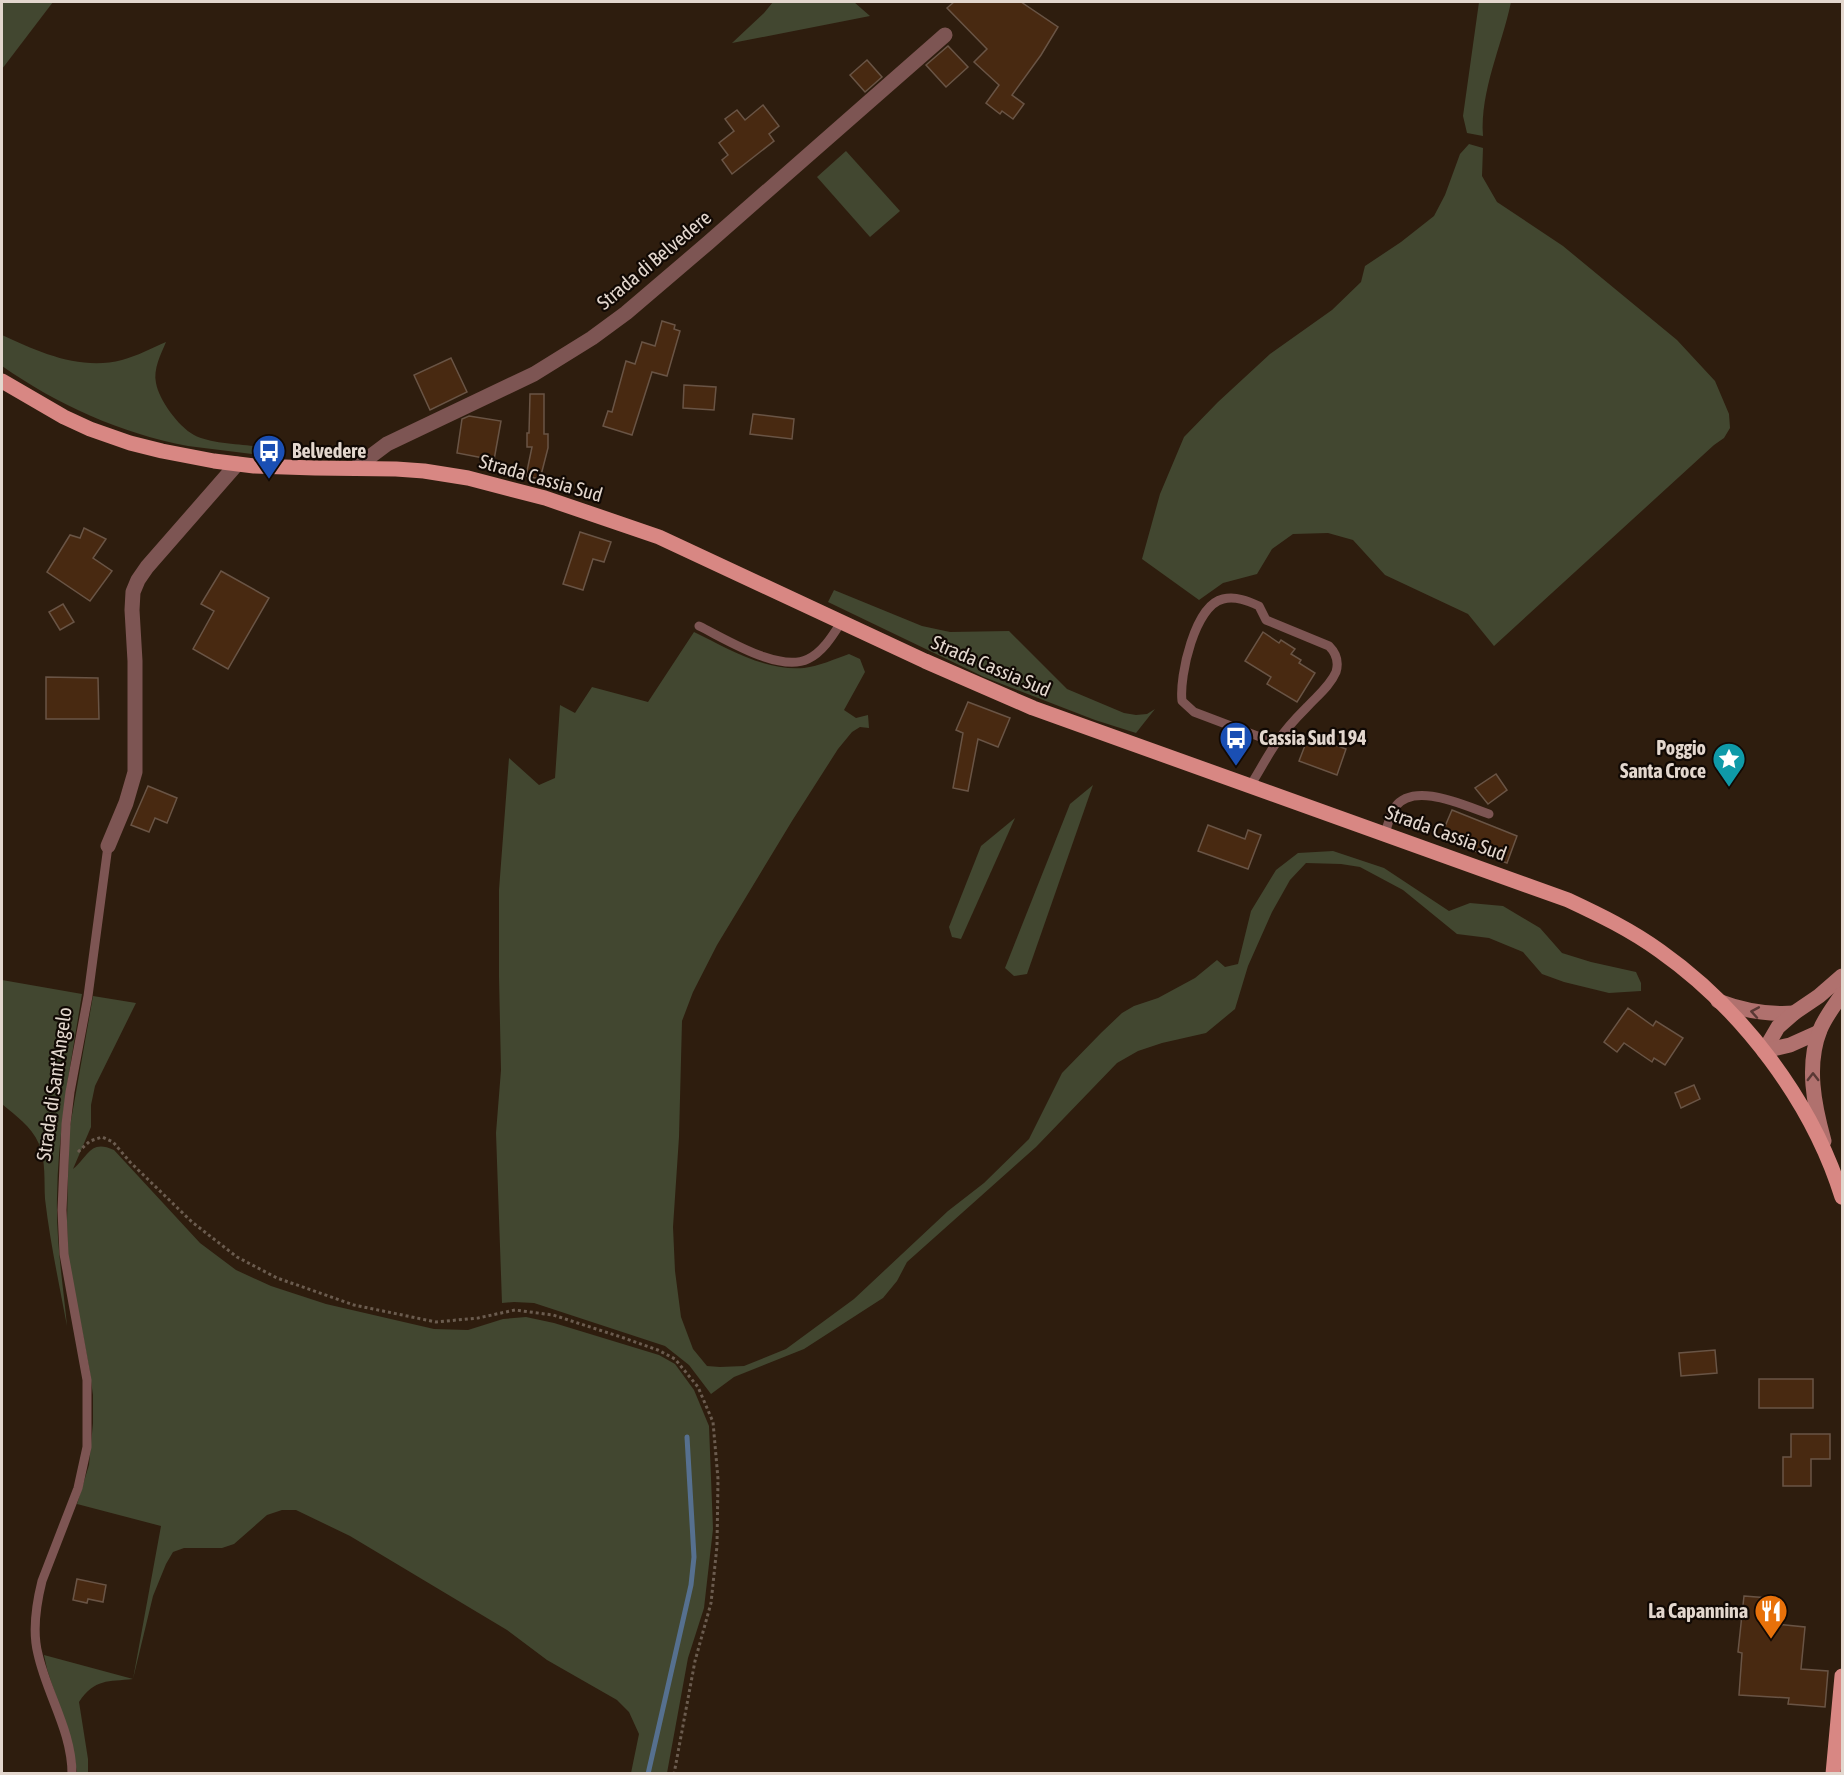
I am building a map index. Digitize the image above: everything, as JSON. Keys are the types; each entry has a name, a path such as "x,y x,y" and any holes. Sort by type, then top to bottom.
{"main road":[{"name":"Strada Cassia Sud","path":"2,381 64,417 112,437 169,453 237,464 290,468 396,469 445,474 504,486 545,498 659,537 925,661 1033,708 1568,900 1625,928 1660,951 1717,1001 1764,1051 1796,1096 1828,1155 1842,1197"},
{"path":"1833,1773 1842,1676"}],"street":[{"name":"Strada di Belvedere","path":"355,468 387,444 547,367 606,328 708,243 945,34"},
{"name":"Strada di Sant'Angelo","path":"108,846 126,803 135,771 133,592 147,567 237,464"},
{"path":"1764,1051 1778,1027 1842,976"},
{"path":"1828,1155 1818,1119 1813,1083 1814,1061 1819,1032 1842,994"},
{"path":"1717,1001 1757,1013 1794,1013"},
{"path":"1764,1051 1790,1045 1819,1032"}],"lane":[{"path":"1250,786 1276,743 1304,709 1326,688 1336,671 1337,661 1335,652 1329,646 1266,620 1259,606 1243,599 1224,598 1212,604 1193,634 1182,678 1182,702 1194,712 1276,743"},
{"path":"699,626 766,658 790,663 808,659 826,645 842,621"},
{"path":"1384,833 1396,806 1404,798 1415,795 1427,794 1489,814"},
{"name":"Strada di Sant'Angelo","path":"72,1773 69,1749 61,1721 37,1653 35,1630 42,1581 78,1488 87,1447 87,1380 64,1254 62,1210 66,1124 70,1092 88,996 108,846"}],"path":[{"path":"64,1165 90,1141 102,1137 113,1142 130,1162 192,1222 237,1257 277,1278 354,1305 435,1322 478,1318 514,1310 533,1311 553,1315 624,1338 658,1350 675,1359 698,1387 713,1422 718,1479 717,1546 711,1603 695,1661 674,1773"}],"green space":[{"path":"2,2 53,2 2,69"},
{"path":"773,2 854,2 870,16 732,43"},
{"path":"1479,2 1511,2 1488,85 1483,136 1467,133 1463,116"},
{"path":"1469,144 1483,148 1482,176 1497,202 1563,246 1677,340 1715,381 1729,414 1730,428 1724,438 1494,646 1468,614 1385,575 1353,540 1328,533 1293,534 1272,549 1257,574 1223,583 1199,600 1142,559 1160,494 1184,437 1270,354 1332,310 1361,282 1365,266 1434,216 1445,195 1460,154"},
{"path":"846,151 900,211 870,237 817,177"},
{"path":"2,335 60,358 91,363 122,360 166,342 158,362 155,378 161,397 170,412 194,435 215,441 254,446 252,454 188,446 138,434 90,416 45,393 2,366"},
{"path":"834,590 922,626 950,632 1009,631 1067,689 1124,713 1147,714 1155,709 1136,733 1095,720 984,677 828,602"},
{"path":"694,632 747,658 775,666 804,668 849,654 860,659 865,672 844,710 856,718 868,715 869,728 860,727 852,732 838,749 792,821 717,945 693,992 682,1021 679,1137 673,1227 675,1271 681,1317 693,1349 707,1366 744,1366 786,1349 854,1299 948,1211 984,1183 1029,1139 1062,1073 1122,1013 1134,1006 1158,998 1195,978 1217,960 1225,967 1238,964 1251,911 1276,870 1298,853 1333,851 1384,868 1449,911 1470,903 1503,906 1540,928 1562,953 1636,972 1641,983 1641,991 1609,993 1542,974 1523,952 1489,938 1457,934 1403,890 1360,867 1306,863 1290,880 1272,912 1248,966 1235,1009 1206,1033 1138,1051 1117,1063 1036,1147 907,1262 897,1281 883,1298 804,1349 734,1377 711,1394 689,1365 665,1346 534,1303 502,1303 496,1133 501,1070 499,890 509,758 539,785 555,778 560,705 575,713 592,687 648,702"},
{"path":"1093,785 1027,974 1014,976 1005,968 1070,804"},
{"path":"1015,818 961,939 952,937 949,927 981,846"},
{"path":"2,980 82,994 66,1096 58,1172 58,1230 67,1326 47,1215 44,1164 39,1144 18,1117 2,1104"},
{"path":"93,996 136,1003 95,1086 91,1105 91,1127 73,1169 95,1148 100,1146 114,1150 200,1243 236,1270 271,1286 326,1304 434,1329 468,1330 503,1319 526,1317 554,1323 659,1355 675,1364 694,1390 709,1426 713,1529 704,1608 688,1658 667,1773 631,1773 639,1734 629,1712 617,1700 547,1660 507,1630 350,1536 296,1510 282,1510 267,1515 234,1544 222,1548 184,1548 173,1552 153,1596 133,1679 161,1526 77,1504 89,1465 93,1395 68,1258 69,1132"},
{"path":"44,1655 133,1679 109,1681 97,1685 79,1702 88,1773 77,1773 73,1749"}],"building":[{"path":"954,2 1021,2 1058,27 1012,95 1024,104 1013,119 1002,111 1000,114 986,103 999,85 974,62 987,49 947,8"},
{"path":"948,46 968,67 946,87 926,65"},
{"path":"867,60 882,77 865,92 850,75"},
{"path":"763,105 779,126 769,134 774,141 732,174 722,160 728,155 719,143 734,131 725,119 737,110 745,120"},
{"path":"662,321 675,325 674,329 680,331 667,376 652,372 632,435 603,426 608,411 612,412 626,361 635,364 642,342 655,346"},
{"path":"451,358 467,392 430,410 414,375"},
{"path":"684,385 716,387 714,410 683,408"},
{"path":"530,394 544,394 544,434 548,434 548,448 540,479 526,476 532,447 527,447"},
{"path":"753,414 794,419 792,439 750,434"},
{"path":"469,416 501,421 494,460 457,453 462,419"},
{"path":"84,528 106,539 93,558 112,571 90,601 47,572 70,535 80,538"},
{"path":"580,532 611,542 604,562 593,559 583,590 563,584"},
{"path":"221,571 269,598 228,669 193,649 214,611 201,604"},
{"path":"63,604 74,622 60,630 49,612"},
{"path":"1263,632 1279,643 1281,640 1295,649 1291,654 1301,660 1299,663 1315,673 1297,702 1267,684 1271,677 1245,661"},
{"path":"46,677 98,678 99,719 46,719"},
{"path":"968,702 1010,718 998,747 978,739 968,791 953,788 963,733 956,730"},
{"path":"1309,735 1346,749 1337,775 1299,761"},
{"path":"1496,774 1507,790 1488,804 1475,788"},
{"path":"148,786 177,798 167,823 155,818 149,832 131,825"},
{"path":"1452,810 1517,836 1507,863 1440,838"},
{"path":"1208,825 1245,839 1248,830 1261,835 1248,869 1198,851"},
{"path":"1628,1008 1653,1026 1656,1021 1683,1038 1665,1065 1654,1058 1652,1062 1624,1043 1617,1052 1604,1042"},
{"path":"1694,1085 1700,1099 1681,1108 1675,1093"},
{"path":"1715,1350 1717,1373 1681,1376 1679,1353"},
{"path":"1759,1379 1813,1379 1813,1408 1759,1408"},
{"path":"1791,1434 1830,1434 1830,1459 1811,1459 1811,1486 1783,1486 1783,1457 1791,1457"},
{"path":"77,1579 106,1585 103,1602 88,1599 87,1603 73,1600"},
{"path":"1744,1596 1769,1598 1766,1623 1805,1627 1801,1669 1828,1671 1825,1707 1788,1704 1789,1698 1739,1695 1742,1653 1738,1652"}],"waterway":[{"path":"648,1774 691,1585 694,1557 687,1437"}],"place":[{"name":"Belvedere","path":"269,480"},
{"name":"Cassia Sud 194","path":"1236,767"},
{"name":"Poggio Santa Croce","path":"1729,788"},
{"name":"La Capannina","path":"1771,1640"}]}
